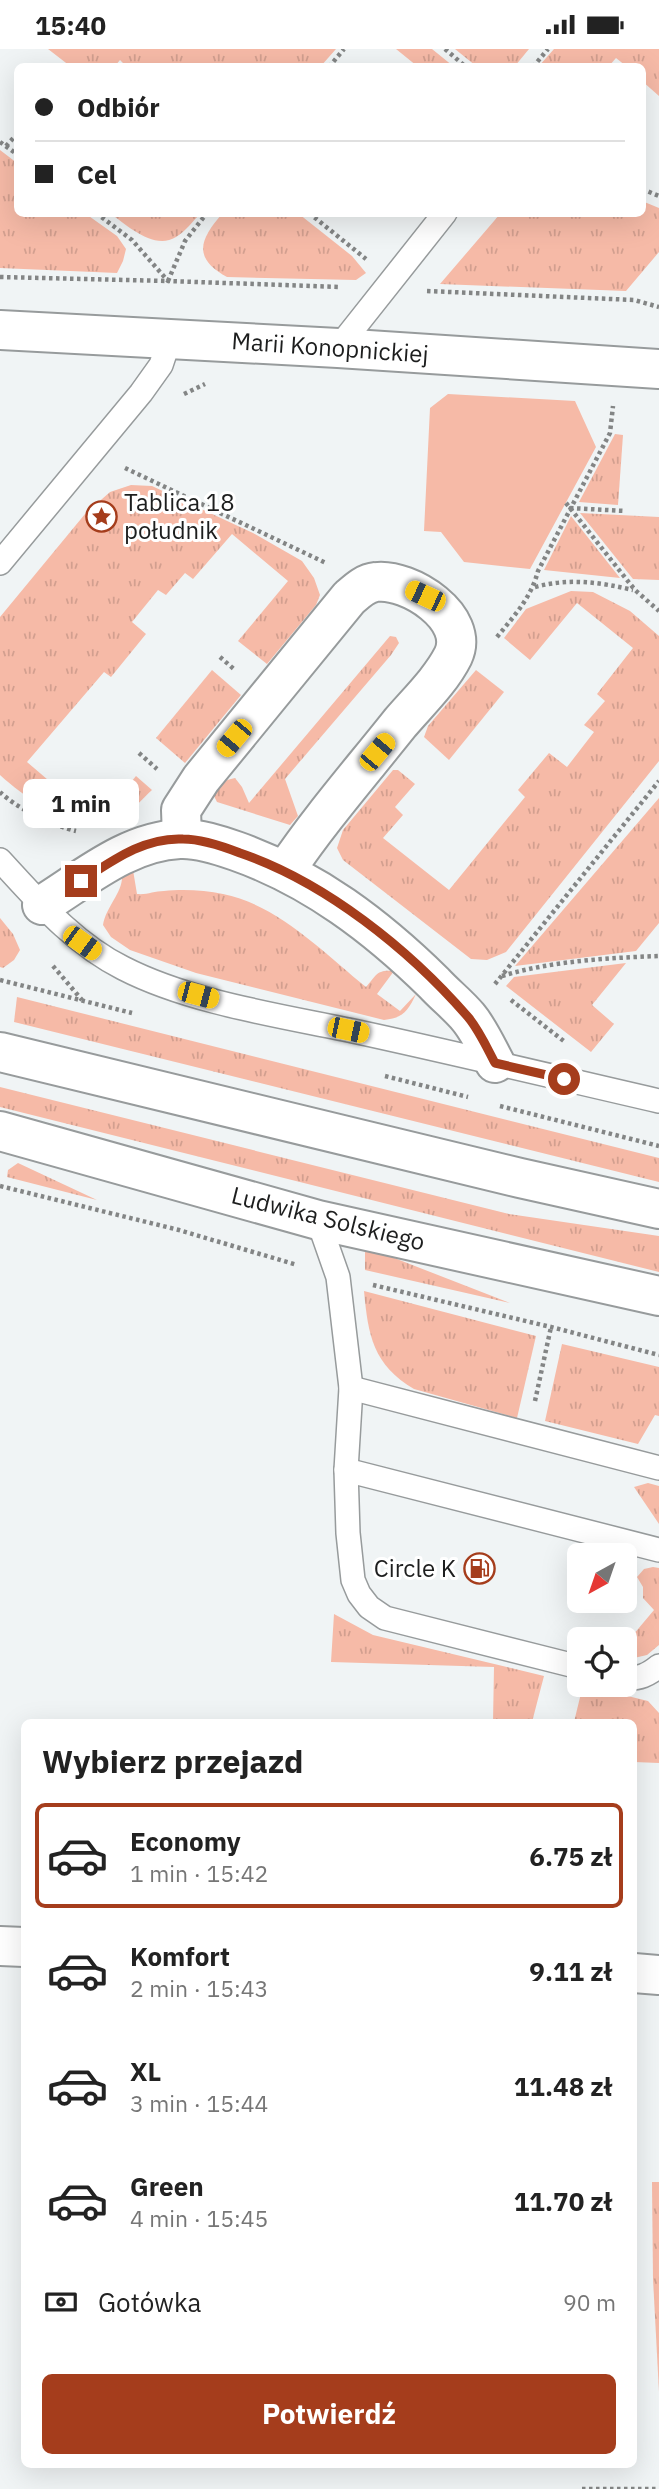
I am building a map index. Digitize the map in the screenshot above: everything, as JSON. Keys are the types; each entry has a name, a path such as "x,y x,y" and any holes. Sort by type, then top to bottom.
{"street":[{"name":"Marii Konopnickiej","path":"0,330 659,369"},
{"path":"182,838 181,810 201,779 349,598 360,588 376,582 399,585 425,596 444,612 452,626 456,649 451,659 315,827 285,871"},
{"path":"42,905 119,856 140,846 182,838 223,846 285,871 337,902 407,956 469,1019 495,1063"},
{"path":"0,1052 659,1209"},
{"name":"Ludwika Solskiego","path":"0,1131 318,1220 659,1296"},
{"path":"0,1946 21,1947"},
{"path":"637,1973 659,1975"}],"lane":[{"path":"338,348 442,217"},
{"path":"0,563 141,393 161,365 170,338"},
{"path":"0,860 67,930 98,954 151,981 243,1007 659,1101"},
{"path":"318,1220 338,1277 351,1388 346,1470 348,1533 353,1580 359,1594 369,1607 385,1618 567,1664"},
{"path":"351,1388 659,1468"},
{"path":"346,1470 659,1550"},
{"path":"637,1678 659,1666"}],"path":[{"path":"332,63 344,49"},
{"path":"445,49 461,63"},
{"path":"536,63 548,49"},
{"path":"6,146 14,137"},
{"path":"0,142 14,152"},
{"path":"101,217 132,240 168,281"},
{"path":"168,281 185,241 204,217"},
{"path":"314,217 369,262 385,289"},
{"path":"0,277 168,281"},
{"path":"492,643 524,604 534,587 538,571 568,506 610,433 619,367"},
{"path":"180,397 213,381"},
{"path":"115,464 327,563 360,588"},
{"path":"568,506 625,511"},
{"path":"568,506 635,590 659,611"},
{"path":"534,587 577,580 635,590"},
{"path":"493,986 659,781"},
{"path":"0,792 8,800 41,817 76,831"},
{"path":"501,976 525,969 659,956"},
{"path":"484,979 584,1057 610,1090"},
{"path":"527,1434 551,1327"},
{"path":"582,2489 659,2489"}],"green space":[{"path":"48,49 336,49 324,63 123,63 120,60 118,63 66,63"},
{"path":"396,49 432,49 449,63 413,63"},
{"path":"455,49 529,49 517,63 472,63"},
{"path":"554,49 659,49 659,96 646,85 646,63 622,63 616,58 612,63 542,63"},
{"path":"0,150 14,161 14,217 90,217 117,236 126,249 117,273 0,268"},
{"path":"646,203 659,208 659,252 626,291 440,284 497,217 646,217"},
{"path":"115,217 197,217 179,235 168,240 150,239"},
{"path":"220,217 303,217 352,256 366,273 356,280 227,277 208,263 204,255 203,248 209,232"},
{"path":"448,394 575,401 596,447 530,569 464,562 441,532 424,531 430,408"},
{"path":"615,434 623,435 618,505 579,502"},
{"path":"131,485 152,486 253,533 302,561 314,578 320,595 316,605 267,664 238,641 288,581 232,534 193,579 185,573 166,595 158,590 132,622 146,634 111,677 104,672 27,762 89,815 111,793 118,798 136,776 152,790 123,815 102,821 86,821 70,818 39,804 0,775 0,617 85,514 110,492"},
{"path":"580,513 659,517 659,580 633,579"},
{"path":"571,516 620,578 544,570"},
{"path":"571,591 593,592 630,611 659,636 659,761 506,952 487,960 471,959 343,860 337,848 343,830 393,770 398,770 415,784 395,807 403,815 383,838 449,890 525,797 518,790 549,753 567,767 594,732 584,725 605,701 597,694 633,648 577,603 530,660 504,638 526,609"},
{"path":"390,636 396,637 399,643 391,655 285,779 298,816 290,825 217,802 214,796 220,786 235,778 249,803"},
{"path":"212,670 241,695 185,763 156,738"},
{"path":"476,670 504,692 449,760 424,737 428,726"},
{"path":"659,798 659,923 636,951 515,966"},
{"path":"133,870 137,894 194,890 223,894 263,908 299,932 366,987 380,972 394,971 377,994 400,1011 416,994 404,1013 384,1020 196,973 130,950 111,937 103,925 120,888 122,876"},
{"path":"0,918 13,934 20,950 14,960 3,968 0,967"},
{"path":"626,963 592,1005 614,1024 591,1052 506,986 514,977"},
{"path":"17,997 659,1158 659,1182 14,1022"},
{"path":"0,1087 509,1214 659,1236 659,1272 0,1107"},
{"path":"18,1163 97,1200 7,1177 8,1170"},
{"path":"365,1248 384,1254 510,1303 365,1270"},
{"path":"364,1291 536,1336 517,1418 414,1389 400,1380 389,1370 375,1347"},
{"path":"562,1344 659,1367 659,1416 655,1415 638,1444 545,1421"},
{"path":"648,1483 659,1486 659,1524 634,1487"},
{"path":"659,1568 659,1645 647,1655 637,1657 637,1630 654,1610 643,1598 643,1587 637,1577 644,1569"},
{"path":"334,1614 373,1635 544,1676 533,1719 493,1719 494,1667 331,1662"},
{"path":"580,1697 632,1697 648,1701 659,1713 659,1763 637,1762 637,1719 575,1719"},
{"path":"652,2182 659,2182 659,2392 653,2279"}],"place":[{"name":"Tablica 18 południk","path":"101,517"},
{"name":"Circle K","path":"479,1569"}],"route":[{"path":"81,881 119,856 140,846 165,840 182,838 201,841 258,859 303,880 337,902 407,956 469,1019 495,1063 564,1079"}]}
